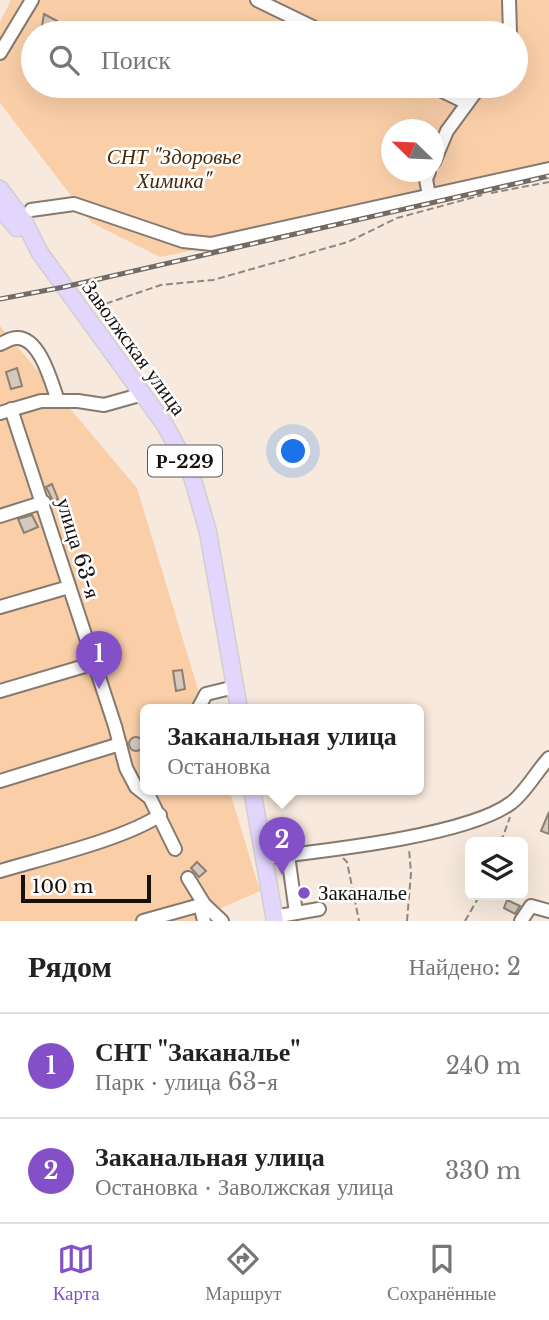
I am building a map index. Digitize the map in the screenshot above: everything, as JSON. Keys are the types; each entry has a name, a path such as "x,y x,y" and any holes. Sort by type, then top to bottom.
{"main road":[{"path":"0,190 15,213"},
{"name":"Заволжская улица","path":"15,213 40,253 165,425 191,474 208,532 238,704"},
{"path":"253,795 275,919"}],"street":[{"path":"0,53 32,0"},
{"path":"257,0 300,21"},
{"path":"509,0 510,21"},
{"path":"457,98 461,100"},
{"path":"444,138 471,98"},
{"path":"15,213 74,204 183,241 211,244 549,169"},
{"path":"427,182 429,196"},
{"path":"0,344 17,338 29,341 44,361 58,401"},
{"path":"6,411 41,401 104,405 142,394"},
{"name":"улица 63-я","path":"6,411 44,502 126,768 140,790"},
{"path":"0,516 44,502"},
{"path":"0,607 69,586"},
{"path":"0,691 95,663"},
{"path":"201,704 206,694 235,687"},
{"path":"0,781 120,744"},
{"path":"264,858 334,850 461,824 486,816 512,802 549,758"},
{"name":"улица 63-я","path":"146,795 160,815 175,849"},
{"path":"0,871 96,841 160,815"},
{"path":"288,855 296,913"},
{"path":"188,878 202,904 222,921"},
{"path":"143,921 202,904"},
{"path":"202,904 204,921"},
{"path":"521,921 531,906 549,911"},
{"path":"275,919 319,909"}],"path":[{"path":"82,312 161,285 213,280 348,242 397,218 549,182"},
{"path":"502,837 512,802"},
{"path":"394,838 410,850 407,921"},
{"path":"334,850 347,862 359,921"},
{"path":"465,921 477,900"}],"green space":[{"name":"СНТ \"Здоровье Химика\"","path":"11,0 549,0 549,176 160,257 92,223 0,103 0,22"},
{"path":"0,326 137,488 202,704 140,704 140,795 231,795 260,891 208,914 211,921 0,921"}],"building":[{"path":"44,14 57,21 43,21"},
{"path":"17,368 22,386 11,389 6,372"},
{"path":"52,484 58,499 53,501 46,487"},
{"path":"32,515 38,527 24,533 18,519"},
{"path":"108,646 112,658 103,660 99,649"},
{"path":"182,670 185,689 176,691 173,671"},
{"path":"139,738 140,750 131,749 131,739"},
{"path":"549,812 549,834 541,831"},
{"path":"197,862 206,871 199,877 191,868"},
{"path":"507,900 520,906 515,914 504,908"}],"railway":[{"path":"0,299 64,287 549,176"}],"place":[{"name":"СНТ \"Заканалье\"","path":"99,689"},
{"name":"Заканальная улица","path":"282,875"},
{"name":"Заканалье","path":"304,893"}]}
